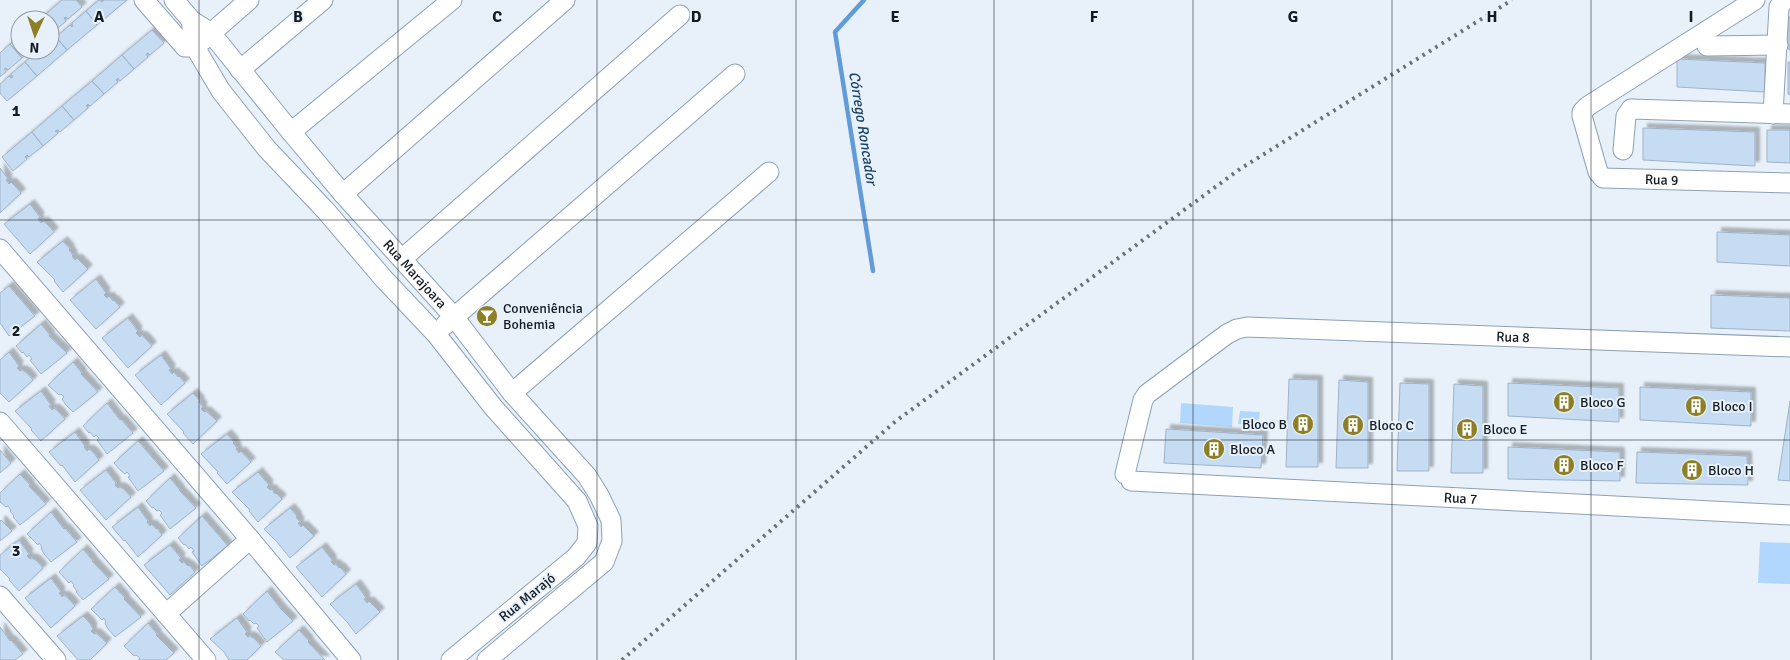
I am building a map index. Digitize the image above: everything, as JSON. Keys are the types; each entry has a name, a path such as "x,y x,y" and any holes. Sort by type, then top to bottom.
{"street":[{"path":"144,0 185,47 195,47 249,0"},
{"name":"Rua Marajoara","path":"174,0 191,20 211,33 343,194 454,317 512,393 587,476 611,520"},
{"path":"240,70 323,0"},
{"path":"291,132 452,0"},
{"path":"343,194 566,0"},
{"name":"Rua 9","path":"1755,0 1588,106 1582,112 1598,172 1603,178 1790,183"},
{"path":"1623,150 1626,116 1631,109 1782,114 1778,45 1779,7 1784,0"},
{"path":"402,259 680,15"},
{"path":"191,20 195,47"},
{"path":"1707,46 1778,45"},
{"name":"Rua Marajoara","path":"195,47 221,92 267,149 326,211 436,334 493,407 577,501 588,526"},
{"path":"436,334 735,74"},
{"path":"512,393 769,172"},
{"path":"0,249 250,539 351,660"},
{"name":"Rua 8","path":"1128,478 1143,400 1147,394 1227,334 1247,327 1790,347"},
{"path":"0,422 206,660"},
{"name":"Rua 7","path":"1128,478 1790,515"},
{"path":"588,526 611,520"},
{"name":"Rua Marajó","path":"487,660 604,562 612,541 611,520"},
{"name":"Rua Marajó","path":"450,660 576,557 587,543 588,526"},
{"path":"166,614 250,539"},
{"path":"0,596 56,660"}],"shaded area":[{"path":"1181,403 1233,407 1232,427 1180,423"},
{"path":"1240,411 1260,412 1258,426 1238,424"},
{"path":"1760,542 1790,543 1790,584 1758,583"}],"building":[{"path":"62,0 76,0 82,7 68,19 64,18 66,21 60,26 60,10 50,10"},
{"path":"99,0 102,2 104,0 127,0 97,25 86,11"},
{"path":"86,11 97,25 67,50 60,42 60,34 70,25 72,27 72,23"},
{"path":"1788,17 1790,17 1790,50 1788,49"},
{"path":"152,30 164,43 150,55 146,54 148,57 134,69 122,55"},
{"path":"60,42 67,50 60,56"},
{"path":"10,44 10,60 20,60 8,70 4,69 6,72 0,77 0,53"},
{"path":"122,55 134,69 120,81 118,78 116,80 118,82 104,94 92,81"},
{"path":"1677,59 1765,63 1765,92 1677,87"},
{"path":"27,60 55,60 37,76 25,62"},
{"path":"25,62 37,76 7,101 0,93 0,84 9,76 13,77 11,74"},
{"path":"1788,62 1790,62 1790,95 1788,94"},
{"path":"92,81 104,94 90,106 88,104 86,106 88,108 74,120 62,106"},
{"path":"62,106 74,120 60,132 58,130 55,131 58,133 43,146 32,132"},
{"path":"1643,128 1755,132 1755,166 1643,160"},
{"path":"1767,130 1790,130 1790,163 1767,162"},
{"path":"32,132 43,146 29,157 27,155 25,157 27,159 13,171 2,157"},
{"path":"0,168 8,179 6,180 9,184 11,182 21,193 0,213"},
{"path":"30,204 40,217 38,219 41,223 43,221 54,232 30,254 4,224"},
{"path":"1717,232 1790,235 1790,266 1717,262"},
{"path":"63,241 70,249 75,260 77,258 88,269 63,292 55,280 37,262"},
{"path":"96,279 106,293 104,295 107,298 109,296 120,307 96,329 70,300"},
{"path":"9,286 35,316 9,336 0,323 0,293"},
{"path":"1711,295 1790,298 1790,331 1711,328"},
{"path":"128,318 138,331 136,333 146,339 152,346 128,368 102,338"},
{"path":"41,324 49,336 67,353 41,374 30,360 32,359 29,355 27,357 16,346"},
{"path":"9,352 19,366 17,368 27,373 33,380 9,402 0,393 0,360"},
{"path":"161,355 171,369 169,370 172,374 174,372 185,383 161,405 135,375"},
{"path":"73,362 81,374 98,392 73,412 62,399 64,397 48,385"},
{"name":"Bloco B","path":"1289,379 1318,380 1318,467 1286,467"},
{"name":"Bloco C","path":"1339,380 1368,382 1368,468 1336,468"},
{"path":"1400,383 1429,384 1429,471 1397,471"},
{"name":"Bloco G","path":"1508,383 1619,388 1619,422 1508,416"},
{"name":"Bloco E","path":"1454,384 1483,386 1483,473 1451,473"},
{"name":"Bloco I","path":"1640,387 1751,392 1751,426 1640,420"},
{"path":"41,391 51,405 49,406 52,410 54,408 65,419 41,441 15,411"},
{"path":"193,393 203,407 201,409 217,421 193,444 167,414"},
{"path":"1790,401 1790,481 1778,480"},
{"path":"107,403 133,433 107,454 97,440 99,438 96,435 94,437 83,426"},
{"name":"Bloco A","path":"1166,429 1263,435 1261,468 1164,463"},
{"path":"75,432 87,451 89,449 99,460 75,482 49,452"},
{"path":"227,434 234,442 239,453 241,451 251,462 227,484 201,454"},
{"path":"138,441 164,471 138,491 128,477 130,476 127,472 125,474 114,463"},
{"name":"Bloco F","path":"1508,447 1620,452 1620,481 1508,479"},
{"path":"0,450 11,463 0,473"},
{"name":"Bloco H","path":"1637,452 1747,456 1748,485 1636,483"},
{"path":"106,470 116,483 115,485 125,490 131,497 106,520 80,490"},
{"path":"258,472 269,485 267,487 270,490 272,489 282,499 258,522 250,510 232,492"},
{"path":"20,474 46,504 20,525 13,517 8,506 6,507 0,502 0,493"},
{"path":"170,478 196,508 170,529 160,515 162,513 152,508 146,501"},
{"path":"138,507 150,526 152,524 162,535 138,557 112,527"},
{"path":"290,508 297,516 301,527 303,525 314,536 290,558 264,529"},
{"path":"51,512 77,542 51,562 44,554 39,543 38,545 27,534"},
{"path":"202,516 228,546 202,566 192,552 194,551 191,547 189,549 178,538"},
{"path":"0,521 12,531 0,541"},
{"path":"19,540 29,554 27,556 37,561 43,568 19,591 0,569 0,555"},
{"path":"170,545 181,558 179,560 189,565 195,572 170,595 144,565"},
{"path":"322,547 332,560 331,562 340,567 346,574 322,597 296,567"},
{"path":"83,549 109,579 83,600 76,592 71,581 69,583 59,572"},
{"path":"51,578 61,592 59,593 62,597 64,595 75,606 51,628 25,598"},
{"path":"356,584 366,598 364,599 367,603 369,601 380,612 356,634 330,604"},
{"path":"115,587 141,617 115,637 108,629 104,618 102,620 91,609"},
{"path":"267,591 293,621 267,642 257,628 259,626 249,621 243,614"},
{"path":"83,616 90,623 93,629 91,631 107,643 90,660 78,660 57,636"},
{"path":"237,618 247,632 245,634 255,639 261,646 247,660 229,660 224,652 210,639"},
{"path":"148,623 156,635 174,653 166,660 138,660 140,658 136,655 134,656 124,646"},
{"path":"0,627 23,654 15,660 0,660"},
{"path":"299,630 325,660 284,660 275,652"}],"waterway":[{"name":"Córrego Roncador","path":"864,0 835,32 873,271"}],"railway":[{"path":"622,660 896,421 1240,169 1512,0"}],"place":[{"name":"Conveniência Bohemia","path":"487,316"},
{"name":"Bloco G","path":"1564,402"},
{"name":"Bloco I","path":"1696,406"},
{"name":"Bloco B","path":"1303,424"},
{"name":"Bloco C","path":"1353,425"},
{"name":"Bloco E","path":"1467,429"},
{"name":"Bloco A","path":"1214,449"},
{"name":"Bloco F","path":"1564,465"},
{"name":"Bloco H","path":"1692,470"}]}
